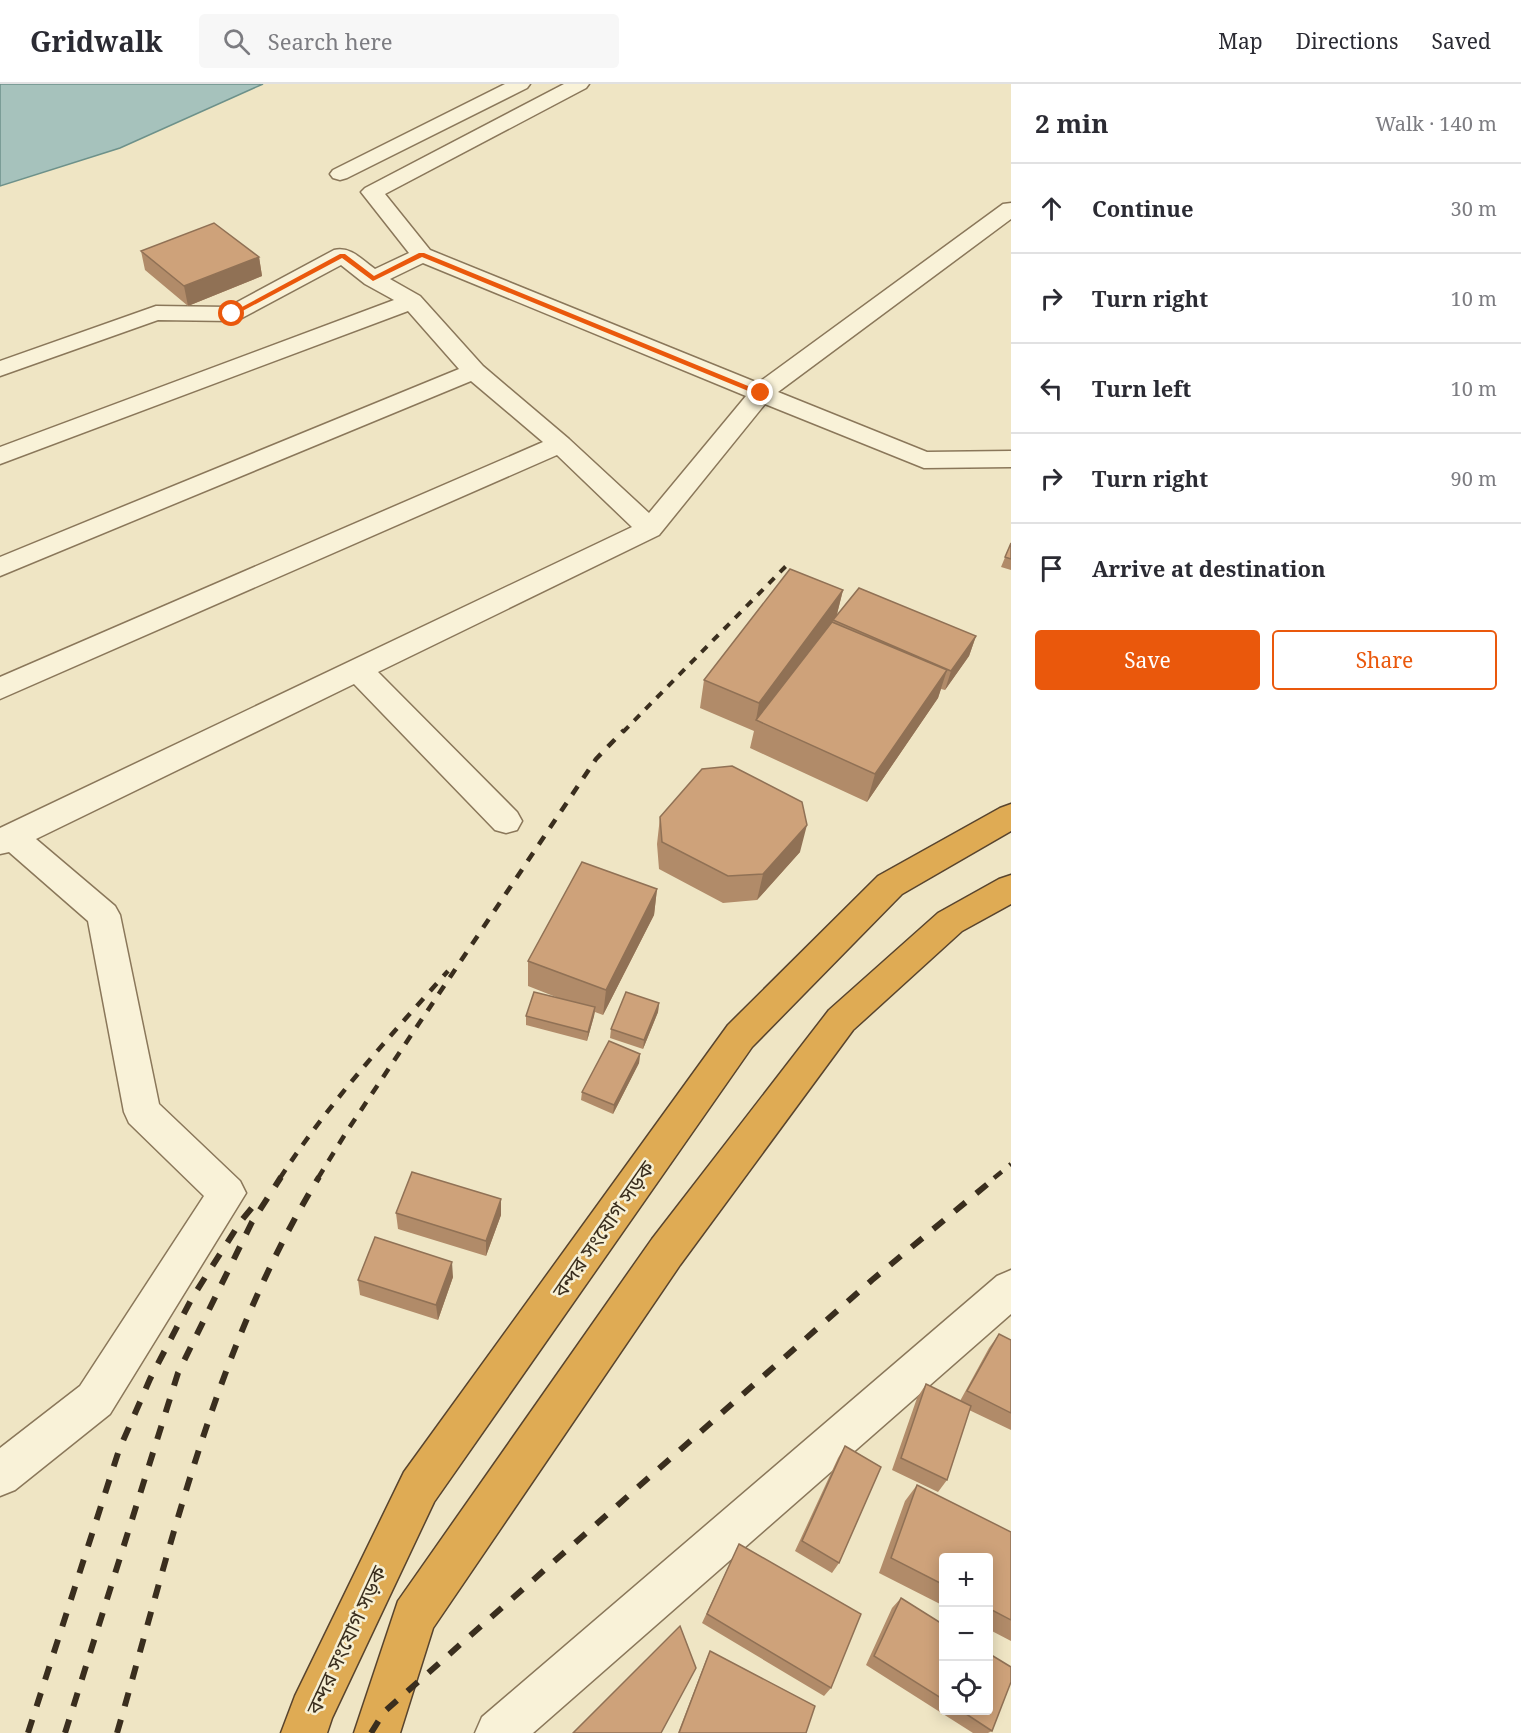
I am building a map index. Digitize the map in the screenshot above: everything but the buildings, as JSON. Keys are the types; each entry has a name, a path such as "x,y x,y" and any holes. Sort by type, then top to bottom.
{"highway":[{"name":"বন্দর সংযোগ সড়ক","path":"304,1733 311,1712 419,1487 740,1036 890,885 1011,816"},
{"path":"377,1733 414,1617 666,1251 841,1020 950,922 1011,888"}],"street":[{"path":"520,84 340,174 372,192 422,255 924,460 1011,459"},
{"path":"372,192 579,84"},
{"path":"0,1475 95,1400 227,1193 142,1112 103,915 6,839 650,529 761,393 1011,208"},
{"path":"0,369 156,314 232,314 342,255 373,279 412,301 474,371 560,444 650,529"},
{"path":"373,279 422,255"},
{"path":"0,456 412,301"},
{"path":"0,567 474,371"},
{"path":"0,689 560,444"},
{"path":"358,670 506,821"},
{"path":"498,1733 1011,1289"}],"water":[{"path":"0,84 263,84 120,148 0,186"}],"railway":[{"path":"623,732 789,563"},
{"path":"318,1178 347,1131 596,759 624,730"},
{"path":"280,1178 339,1097 448,971"},
{"path":"994,1178 1011,1164"},
{"path":"65,1733 178,1373 252,1222 281,1177"},
{"path":"117,1733 178,1519 224,1377 251,1309 283,1242 319,1177"},
{"path":"371,1733 384,1712 872,1280 996,1177"},
{"path":"28,1733 119,1450 150,1379 192,1298 241,1221 255,1204"}],"route":[{"path":"232,314 342,255 373,279 422,255 761,393"}]}
